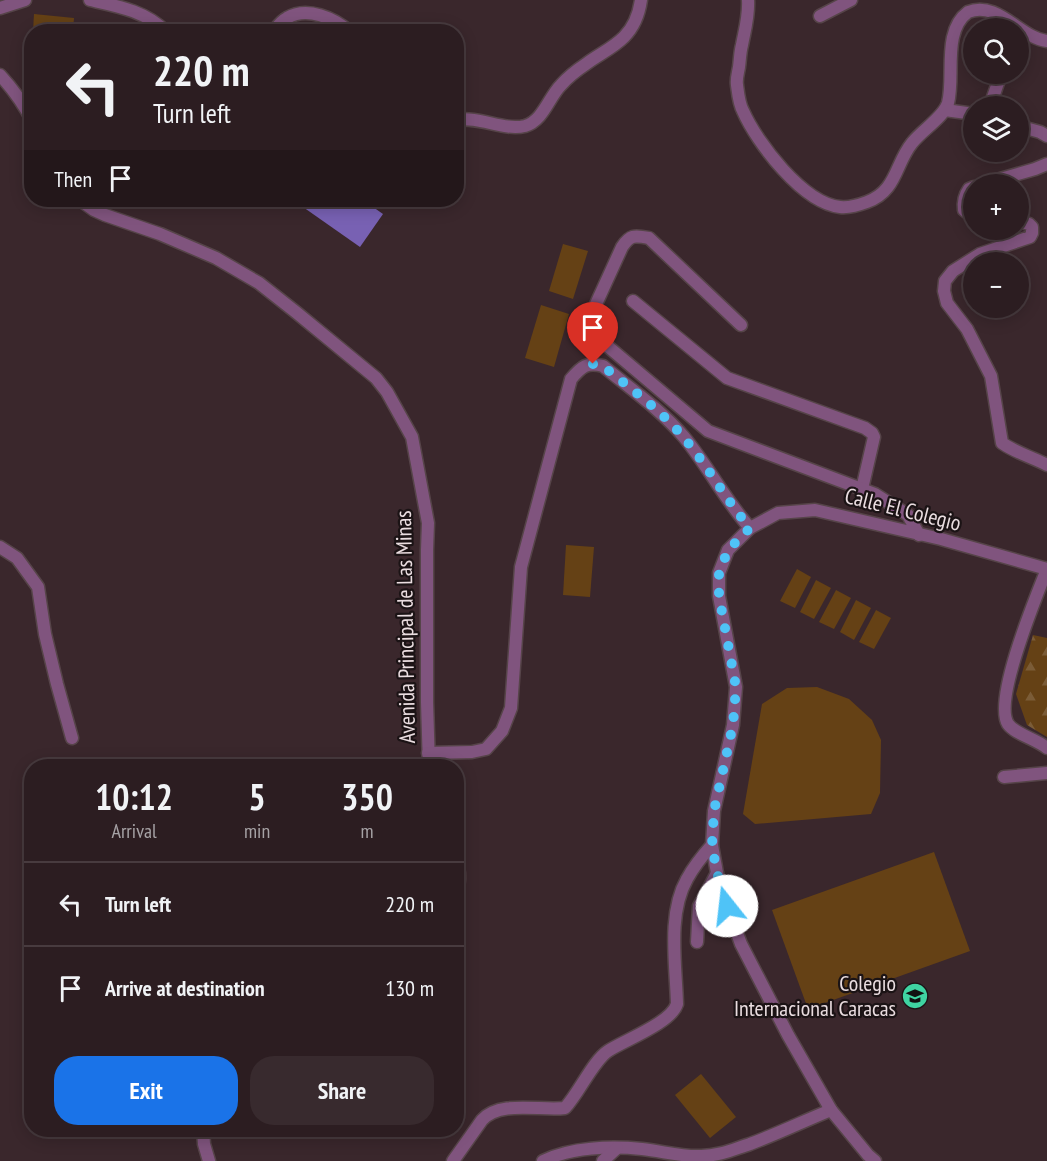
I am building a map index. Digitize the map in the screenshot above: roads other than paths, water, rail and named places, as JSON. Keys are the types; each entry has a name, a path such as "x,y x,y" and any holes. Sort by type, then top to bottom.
{"street":[{"path":"0,8 25,0"},
{"path":"90,0 135,12 157,24"},
{"path":"464,120 507,126 527,125 541,114 568,77 624,38 636,19 641,0"},
{"path":"748,0 748,22 741,46 736,82 742,111 763,144 799,186 816,198 840,207 859,205 875,199 884,192 894,179 910,144 945,110 950,93 950,61 954,33 967,13 975,8 995,9 1004,13 1027,33 1047,40"},
{"path":"820,16 851,0"},
{"path":"281,24 287,18 310,13 338,24"},
{"path":"0,75 24,105"},
{"path":"945,110 963,112"},
{"path":"1029,129 1047,136"},
{"path":"1020,174 1047,165"},
{"name":"Avenida Principal de Las Minas","path":"90,207 216,258 252,278 375,378 387,392 412,438 428,523 428,759"},
{"path":"1029,224 1032,227 1029,237"},
{"path":"741,325 649,238 637,236 628,238 622,247 589,324 592,333 708,431 875,494 908,515 919,535"},
{"path":"1021,240 971,259 953,271 945,281 944,291 947,303 967,329 991,376 1002,443 1012,450 1047,465"},
{"path":"633,301 727,378 865,428 872,433 874,437 862,489"},
{"path":"428,753 472,752 486,749 502,731 511,708 521,567 571,379 579,368 593,364 603,366 661,413 684,438 750,528"},
{"name":"Calle El Colegio","path":"875,1161 831,1110 802,1060 741,944 717,873 712,845 714,811 733,725 736,687 719,596 719,573 728,550 750,528 778,513 814,510 941,539 1047,569"},
{"path":"0,547 17,558 38,587 45,634 72,738"},
{"path":"1047,569 1024,631 1007,690 1004,709 1007,722 1013,730 1039,741 1047,748"},
{"path":"1004,777 1047,773"},
{"path":"453,1161 482,1120 496,1110 565,1108 604,1054 662,1022 674,1011 677,1004 676,907 688,877 712,845"},
{"path":"697,942 699,906 717,873"},
{"path":"543,1161 576,1150 617,1148 644,1149 677,1155 702,1156 723,1153 831,1110"},
{"path":"204,1137 208,1161"},
{"path":"603,1161 617,1148"},
{"path":"644,1149 666,1161"}],"place":[{"name":"Colegio Internacional Caracas","path":"915,996"}]}
